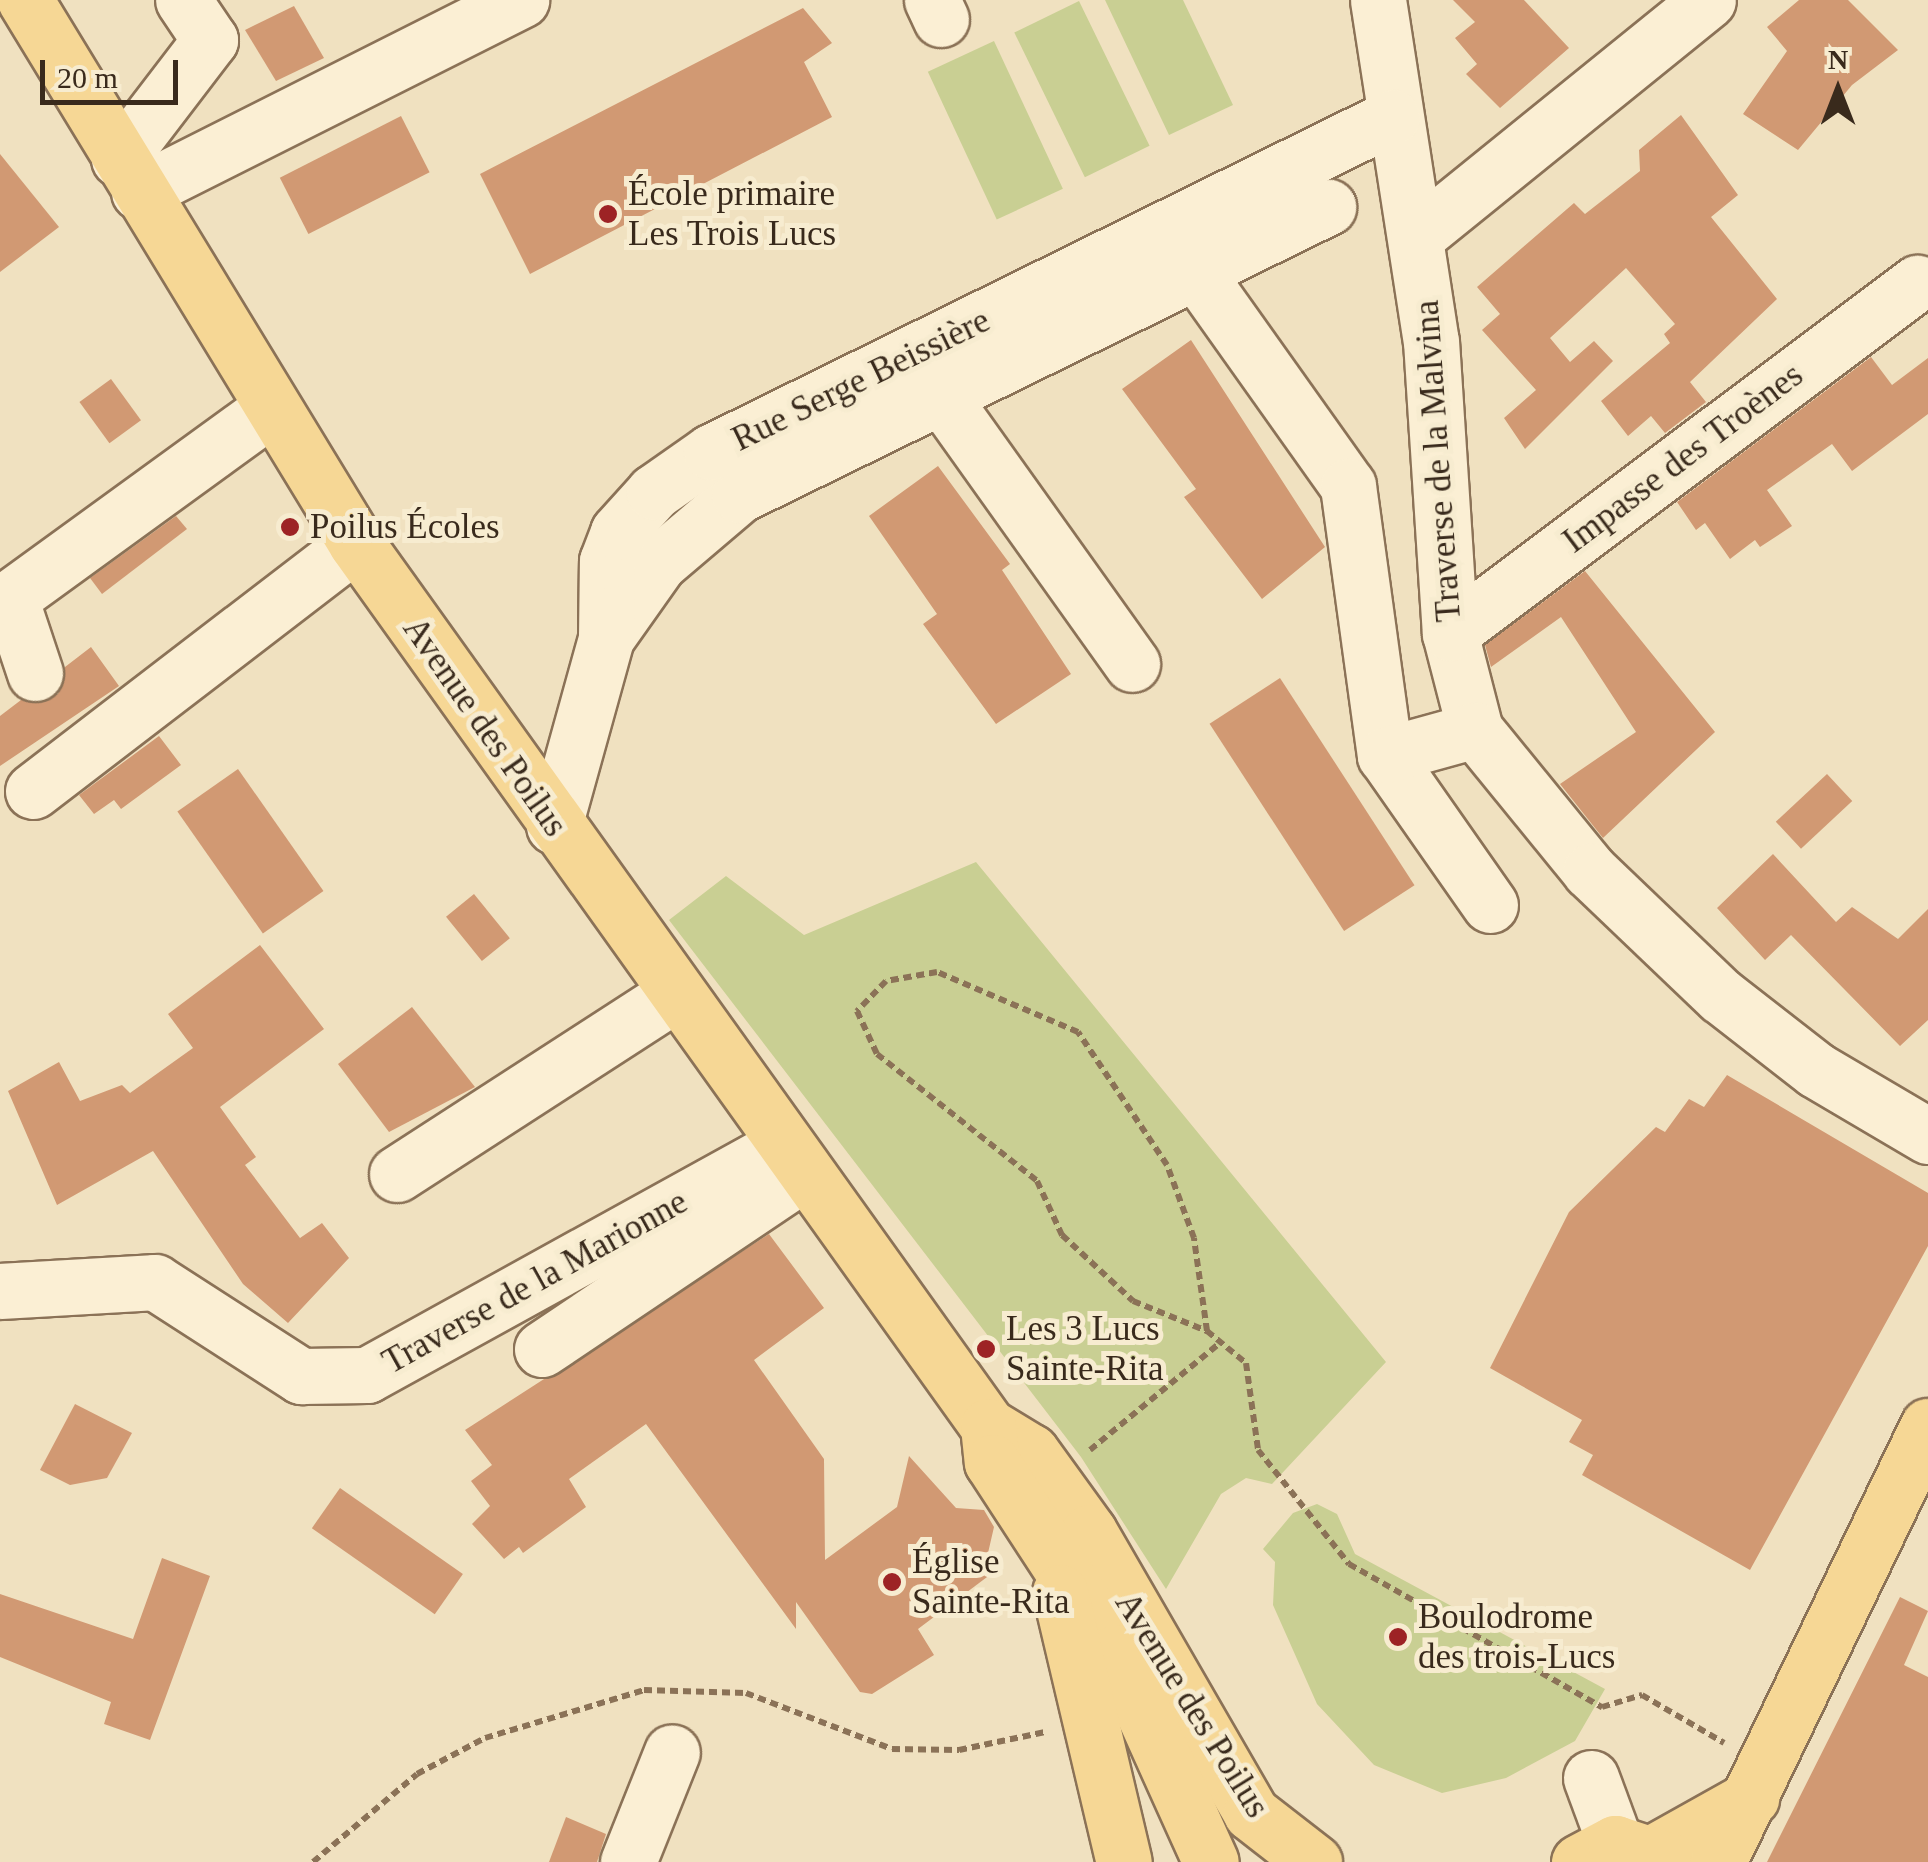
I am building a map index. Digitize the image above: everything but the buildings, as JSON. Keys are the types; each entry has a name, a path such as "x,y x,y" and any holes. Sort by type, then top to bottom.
{"main road":[{"name":"Avenue des Poilus","path":"25,0 268,410 356,543 554,826 796,1158 1009,1439 992,1462 1123,1596 1251,1813 1314,1862"},
{"path":"1718,1862 1928,1426"},
{"path":"1070,1544 1124,1862"},
{"path":"1070,1544 1211,1862"},
{"path":"1123,1596 1241,1862"},
{"path":"1631,1854 1753,1796"}],"street":[{"path":"129,176 210,40 183,0"},
{"path":"129,176 521,0"},
{"name":"Traverse de la Malvina","path":"1378,0 1392,117 1418,235 1450,634 1475,730 1590,871 1722,996 1816,1070 1928,1136"},
{"path":"1418,235 1708,0"},
{"name":"Rue Serge Beissière","path":"554,826 606,638 607,561 618,532 711,452 1392,117"},
{"path":"606,638 659,562 739,494 1328,207"},
{"path":"1196,272 1348,486 1386,755 1490,905"},
{"name":"Impasse des Troènes","path":"1450,634 1916,283"},
{"path":"941,396 1132,664"},
{"path":"35,673 10,598 268,410"},
{"path":"33,792 356,543"},
{"path":"1386,755 1475,730"},
{"path":"397,1174 676,993"},
{"path":"542,1349 796,1158"},
{"name":"Traverse de la Marionne","path":"0,1290 156,1282 302,1376 367,1374 796,1158"},
{"path":"628,1862 672,1752"},
{"path":"1590,1778 1631,1854"}],"path":[{"path":"1206,1331 1194,1238 1167,1165 1078,1032 937,972 886,981 856,1011 876,1054 1037,1182 1062,1235 1133,1300 1206,1331 1246,1363 1258,1450 1276,1480 1306,1499 1349,1564 1602,1707 1642,1695 1716,1738"},
{"path":"1009,1439 1080,1457 1220,1342"}],"green space":[{"path":"1105,0 1183,0 1233,105 1169,135"},
{"path":"1079,1 1150,146 1085,177 1014,33"},
{"path":"994,41 1063,189 997,220 928,72"},
{"path":"976,862 1386,1362 1272,1484 1246,1478 1221,1494 1166,1589 1081,1457 669,920 726,876 804,935"},
{"name":"Boulodrome des trois-Lucs","path":"1317,1504 1337,1514 1355,1554 1605,1689 1575,1741 1506,1778 1442,1793 1374,1765 1317,1704 1273,1605 1275,1562 1263,1549 1293,1513"}],"place":[{"name":"École primaire Les Trois Lucs","path":"608,214"},
{"name":"Poilus Écoles","path":"290,527"},
{"name":"Les 3 Lucs Sainte-Rita","path":"986,1349"},
{"name":"Église Sainte-Rita","path":"892,1582"},
{"name":"Boulodrome des trois-Lucs","path":"1398,1637"}]}
